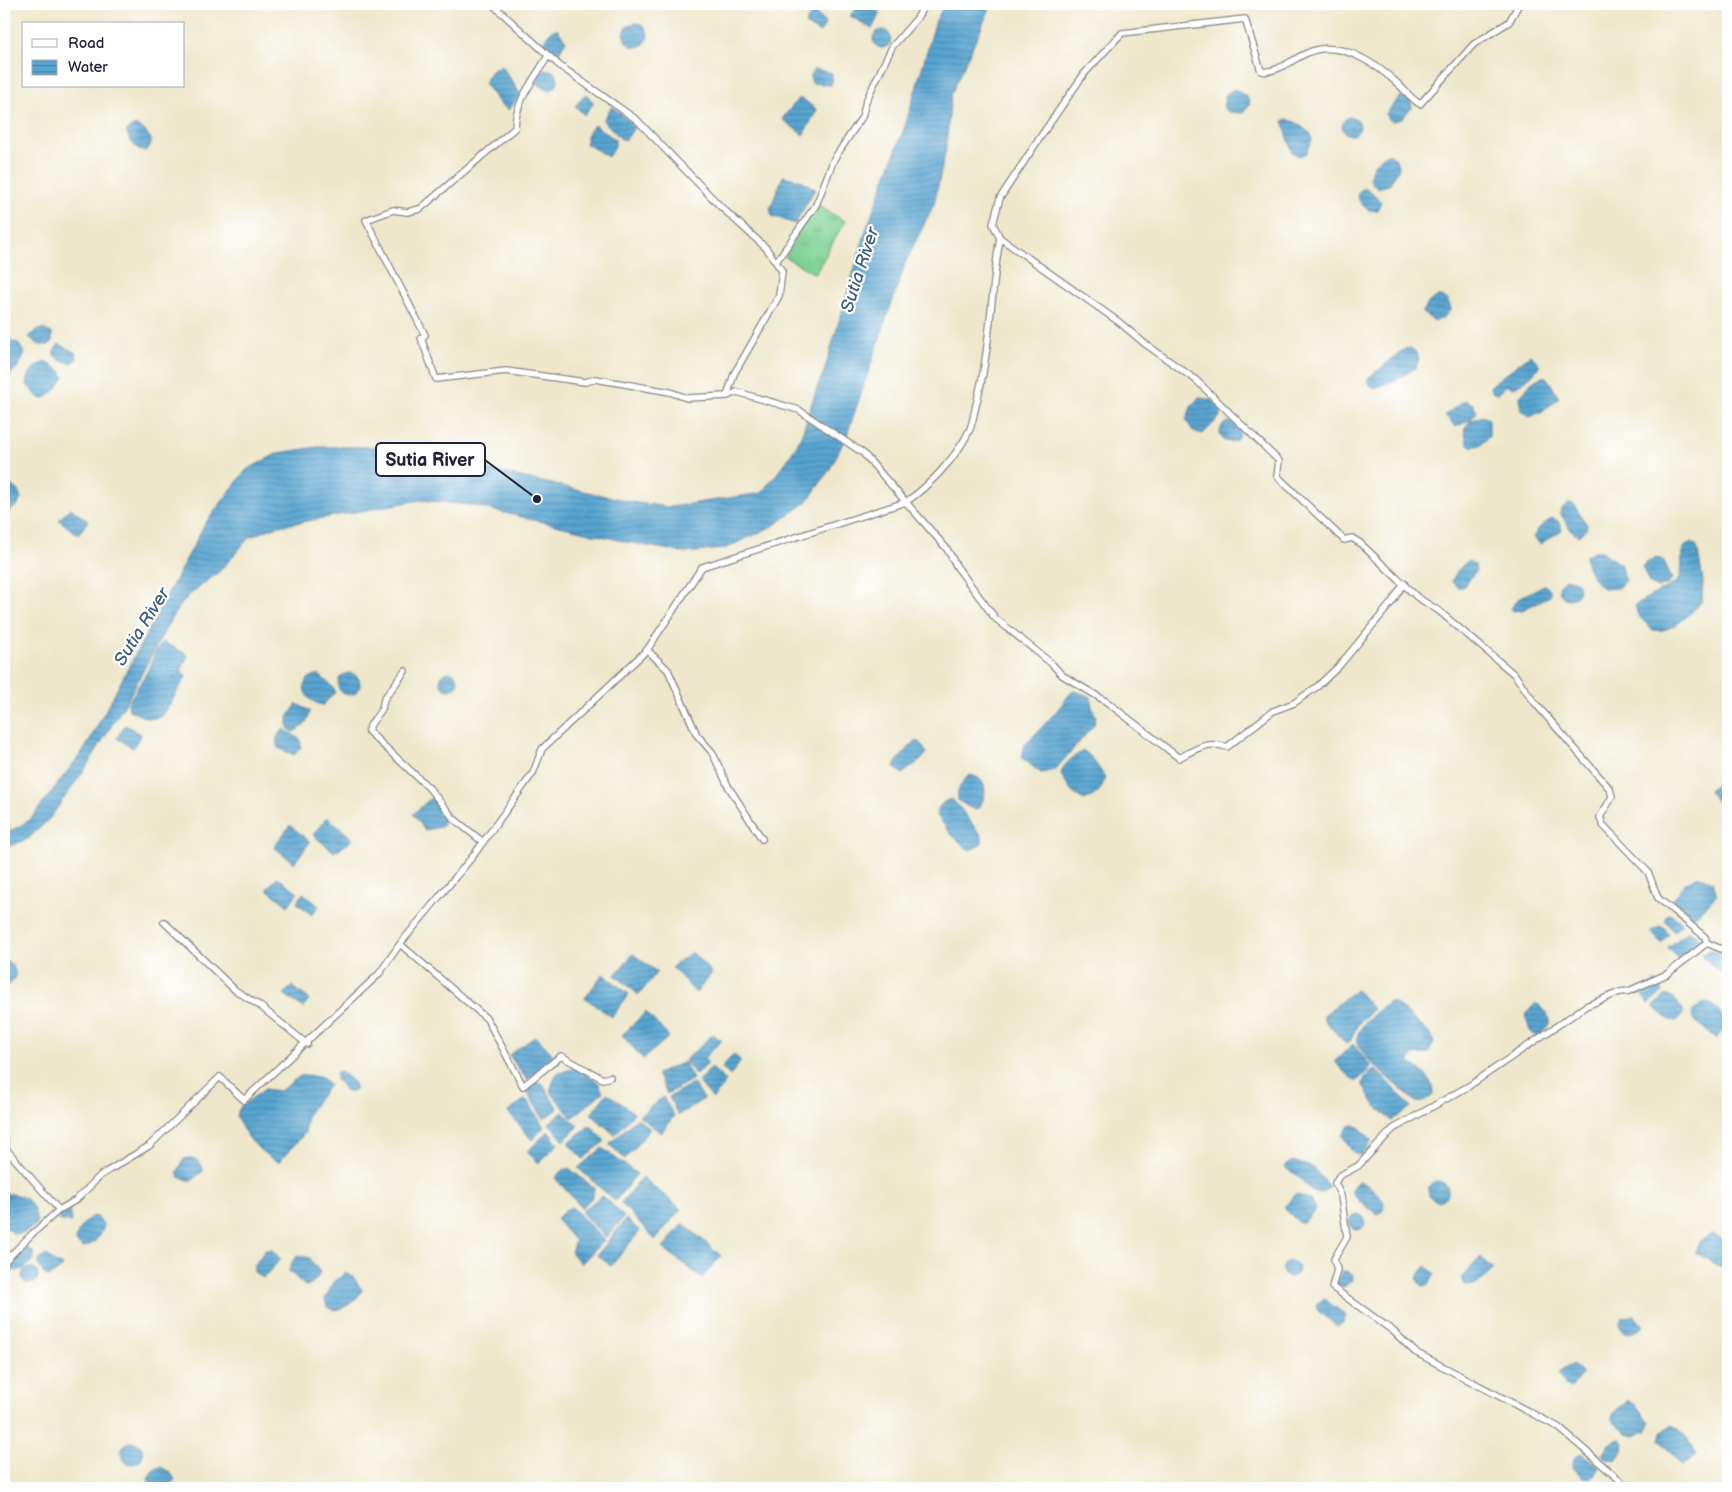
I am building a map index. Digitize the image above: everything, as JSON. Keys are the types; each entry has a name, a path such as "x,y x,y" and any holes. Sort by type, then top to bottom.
{"street":[{"path":"492,4 548,56 637,120 720,206 766,248 782,271 779,296 734,374 727,396"},
{"path":"776,262 816,205 834,159 862,117 866,101 892,47 917,18 925,4"},
{"path":"1519,4 1509,22 1474,44 1420,104 1397,83 1362,58 1332,48 1321,48 1275,69 1261,71 1245,19 1122,33 1084,74 1000,198 993,224 1000,238 1120,322 1144,343 1196,380 1279,461 1277,476 1344,540 1352,538 1360,543 1404,584 1515,675 1535,703 1610,789 1612,797 1600,817 1603,825 1648,872 1658,898 1705,937 1707,943 1728,952"},
{"path":"548,56 520,104 515,117 515,128 486,155 420,209 407,212 393,210 366,220 424,335 421,338 436,379 506,371 585,382 596,379 670,392 687,398 727,396 738,392 799,410 863,453 947,549 957,567 994,618 1062,675 1107,702 1179,758 1199,747 1215,743 1227,747 1273,710 1294,703 1318,686 1345,659 1392,602 1404,584"},
{"path":"4,1262 59,1210 76,1200 101,1175 149,1146 220,1077 244,1100 307,1044 379,974 400,944 483,842 533,773 542,749 647,650 702,567 906,502 926,489 970,430 987,360 994,270 1000,238"},
{"path":"647,650 668,670 697,736 712,752 728,786 762,839"},
{"path":"405,671 384,699 382,709 368,731 429,788 454,819 483,842"},
{"path":"164,922 234,990 260,1006 307,1044"},
{"path":"1628,1488 1558,1427 1414,1352 1393,1331 1332,1287 1337,1270 1334,1259 1347,1237 1341,1196 1335,1183 1339,1176 1358,1166 1393,1129 1469,1086 1586,1006 1620,992 1629,991 1666,974 1707,943"},
{"path":"400,944 486,1019 524,1086 562,1056 603,1079 610,1077"},
{"path":"4,1137 6,1149 59,1210"}],"green space":[{"path":"817,205 845,221 815,274 785,257 802,226"}],"water":[{"path":"859,4 868,4 880,13 872,29 850,16"},
{"path":"945,4 992,4 951,94 946,149 934,204 906,261 847,435 830,469 807,502 773,526 724,549 685,553 627,542 471,505 420,500 275,527 250,537 220,571 188,596 172,617 128,699 85,769 50,818 28,839 4,848 4,835 30,820 86,747 205,524 246,470 278,453 317,447 373,447 431,457 637,503 670,507 761,493 792,453 803,430 824,372 866,230 905,126 936,20"},
{"path":"813,11 826,23 820,33 805,24"},
{"path":"636,23 644,27 648,35 644,43 636,47 628,43 624,35 628,27"},
{"path":"557,29 566,41 557,56 543,45 546,37"},
{"path":"878,30 886,30 891,35 889,46 878,48 873,43 873,35"},
{"path":"502,66 521,95 508,110 500,104 484,83 490,72"},
{"path":"814,69 832,73 831,85 812,83 810,76"},
{"path":"548,70 555,73 558,80 555,87 548,90 541,87 538,80 541,73"},
{"path":"1234,89 1247,97 1250,104 1243,113 1229,112 1223,107 1226,94"},
{"path":"586,94 594,103 584,115 575,106"},
{"path":"1399,97 1408,99 1412,107 1402,119 1392,121 1387,118 1386,114"},
{"path":"798,99 803,99 817,110 803,135 782,119"},
{"path":"612,106 635,126 626,140 621,139 603,120"},
{"path":"1351,117 1359,122 1360,126 1355,134 1351,135 1343,130 1342,126 1347,118"},
{"path":"1287,119 1297,123 1311,134 1312,140 1306,153 1299,156 1292,152 1283,121"},
{"path":"135,125 144,130 151,139 151,145 146,151 136,147 127,134 126,131"},
{"path":"594,125 615,139 615,146 608,157 585,143 588,133"},
{"path":"1389,154 1396,159 1399,168 1389,185 1377,188 1370,178 1372,168 1380,159"},
{"path":"783,176 803,181 815,189 795,224 772,216 770,209"},
{"path":"1366,188 1381,202 1377,210 1367,209 1358,198 1357,195 1361,190"},
{"path":"1437,297 1447,300 1451,310 1442,319 1435,321 1422,313 1429,302"},
{"path":"42,329 52,333 52,340 49,345 39,345 29,337 35,331"},
{"path":"11,341 18,343 25,354 19,366 4,380 4,348"},
{"path":"59,344 76,353 77,358 73,363 61,361 54,355 54,351"},
{"path":"1410,348 1417,353 1419,359 1416,367 1400,378 1375,388 1370,385 1368,378 1405,349"},
{"path":"1530,355 1539,363 1533,374 1513,388 1507,385 1498,394 1493,393 1490,388 1491,385"},
{"path":"46,362 61,371 64,377 51,394 40,399 27,385 30,373 35,367"},
{"path":"1544,376 1548,379 1559,398 1543,411 1530,417 1522,411 1520,397 1532,382"},
{"path":"1199,397 1214,401 1223,410 1219,418 1203,434 1193,431 1186,420 1191,407"},
{"path":"1465,400 1473,404 1477,412 1471,419 1456,427 1445,415"},
{"path":"1482,416 1489,419 1489,437 1480,445 1472,447 1468,444 1464,429 1470,421"},
{"path":"1230,422 1237,425 1240,432 1237,439 1230,442 1223,439 1220,432 1223,425"},
{"path":"4,483 15,488 21,499 17,506 10,510 4,507"},
{"path":"1569,503 1573,504 1587,525 1586,530 1578,536 1571,530 1560,513 1561,509"},
{"path":"70,508 88,521 78,535 59,520"},
{"path":"1552,518 1558,521 1562,530 1540,544 1533,537 1539,528"},
{"path":"1692,542 1697,546 1703,581 1702,601 1680,622 1667,629 1652,630 1638,615 1635,606 1677,582 1680,576 1683,549"},
{"path":"1594,551 1602,551 1621,565 1625,581 1618,588 1604,589 1591,575 1585,556"},
{"path":"1656,557 1664,561 1672,579 1668,584 1657,588 1649,583 1642,566"},
{"path":"1469,561 1475,565 1476,571 1463,587 1457,587 1452,582 1454,576"},
{"path":"1569,579 1576,582 1579,589 1576,596 1569,599 1562,596 1559,589 1562,582"},
{"path":"1544,585 1550,589 1550,596 1522,610 1513,611 1511,608 1519,598"},
{"path":"163,642 188,655 181,670 186,677 164,714 160,717 151,718 129,710 128,703 150,667 155,652"},
{"path":"449,672 455,675 458,681 455,687 449,690 443,687 440,681 443,675"},
{"path":"345,673 353,673 360,680 360,688 353,695 345,695 338,688 338,680"},
{"path":"318,674 333,687 335,692 323,705 311,700 304,686 306,681"},
{"path":"1073,690 1091,697 1092,708 1096,716 1094,725 1055,770 1041,773 1022,758 1025,745 1055,713"},
{"path":"297,704 310,711 305,724 293,732 288,728 288,717"},
{"path":"125,725 141,734 133,748 117,738"},
{"path":"284,729 300,739 301,747 294,755 278,748 277,737"},
{"path":"915,741 919,742 927,753 921,760 902,774 894,767"},
{"path":"1084,751 1091,757 1105,777 1098,792 1084,800 1073,793 1061,775 1066,764 1073,757"},
{"path":"969,775 980,780 985,789 981,804 977,809 970,808 958,800 960,786"},
{"path":"1725,777 1728,777 1728,816 1709,792 1710,789"},
{"path":"433,796 447,815 441,827 425,830 413,814"},
{"path":"951,799 980,833 982,841 977,847 969,850 952,835 938,817 936,812 939,807"},
{"path":"327,817 352,838 349,843 334,852 313,835"},
{"path":"290,825 310,842 294,863 274,847"},
{"path":"1699,876 1713,882 1717,895 1698,914 1688,919 1674,908 1673,900 1685,883"},
{"path":"277,877 298,892 288,906 267,889"},
{"path":"303,893 319,906 312,915 297,903"},
{"path":"1668,914 1673,915 1682,924 1674,932 1665,920"},
{"path":"1660,926 1664,927 1669,935 1661,943 1651,932"},
{"path":"1689,931 1701,938 1702,941 1680,961 1667,948"},
{"path":"1710,950 1728,956 1728,968 1724,972 1717,971 1703,957 1703,953"},
{"path":"692,952 712,973 696,993 672,967"},
{"path":"633,954 657,972 639,995 615,975"},
{"path":"4,959 15,970 15,978 9,985 4,979"},
{"path":"603,974 629,994 612,1017 585,998"},
{"path":"1655,982 1659,983 1663,992 1649,1004 1638,991"},
{"path":"292,986 309,999 303,1008 284,994"},
{"path":"1356,989 1373,1009 1358,1024 1351,1040 1346,1044 1324,1020 1324,1015"},
{"path":"1666,995 1683,1009 1683,1014 1677,1021 1670,1020 1653,1007"},
{"path":"1389,1002 1394,1002 1428,1032 1434,1041 1429,1053 1414,1055 1410,1060 1426,1076 1433,1089 1433,1095 1424,1102 1416,1102 1389,1079 1362,1052 1358,1044 1357,1037 1362,1026"},
{"path":"1703,1003 1712,1004 1728,1023 1716,1039 1693,1019 1692,1012"},
{"path":"1535,1004 1540,1005 1550,1019 1550,1024 1540,1035 1535,1036 1530,1031 1525,1015"},
{"path":"646,1012 669,1037 643,1059 622,1035"},
{"path":"713,1034 721,1041 704,1058 708,1064 695,1074 685,1060"},
{"path":"536,1036 555,1057 527,1080 509,1055"},
{"path":"1353,1044 1372,1067 1356,1082 1335,1061"},
{"path":"733,1054 741,1061 730,1076 722,1068"},
{"path":"684,1062 693,1079 667,1094 657,1074"},
{"path":"577,1067 598,1082 603,1092 572,1118 550,1091 556,1074"},
{"path":"712,1068 726,1081 713,1099 698,1081"},
{"path":"1376,1070 1411,1107 1392,1121 1374,1104 1363,1085 1367,1076"},
{"path":"340,1071 354,1083 356,1089 353,1092 347,1092 336,1079 336,1074"},
{"path":"308,1075 323,1078 329,1085 307,1115 305,1133 279,1162 272,1159 253,1143 236,1115 241,1106 265,1089 280,1091 300,1076"},
{"path":"536,1082 542,1083 558,1109 544,1119 526,1091"},
{"path":"693,1083 704,1099 678,1115 669,1097"},
{"path":"607,1093 634,1113 615,1135 591,1114"},
{"path":"663,1097 674,1116 661,1133 639,1116"},
{"path":"524,1100 527,1100 544,1127 532,1140 508,1112"},
{"path":"563,1112 578,1126 564,1141 549,1123"},
{"path":"637,1118 650,1129 625,1159 609,1144"},
{"path":"590,1125 605,1141 583,1159 568,1143"},
{"path":"1354,1125 1360,1128 1372,1141 1361,1156 1353,1152 1342,1135 1349,1126"},
{"path":"548,1131 558,1144 539,1163 527,1152"},
{"path":"602,1148 637,1174 615,1201 578,1168"},
{"path":"188,1158 198,1161 202,1165 203,1171 191,1181 179,1177 177,1173 184,1159"},
{"path":"1293,1161 1314,1168 1329,1187 1322,1193 1313,1192 1297,1175 1285,1168 1287,1164"},
{"path":"569,1168 594,1188 593,1197 582,1208 555,1178 560,1172"},
{"path":"642,1177 681,1209 655,1240 621,1203"},
{"path":"1358,1181 1369,1187 1380,1197 1385,1208 1383,1212 1376,1214 1355,1197 1351,1189"},
{"path":"1438,1181 1445,1184 1448,1191 1445,1198 1438,1201 1431,1198 1428,1191 1431,1184"},
{"path":"1296,1194 1311,1200 1316,1209 1303,1223 1299,1223 1285,1209 1285,1206"},
{"path":"4,1195 19,1195 29,1202 35,1212 36,1225 25,1232 14,1234 4,1225"},
{"path":"601,1196 611,1203 624,1217 610,1234 605,1237 581,1212"},
{"path":"572,1207 604,1240 581,1264 571,1252 575,1241 556,1219"},
{"path":"70,1209 72,1222 59,1221 59,1215"},
{"path":"1357,1214 1363,1216 1365,1222 1363,1228 1357,1230 1351,1228 1349,1222 1351,1216"},
{"path":"93,1216 97,1217 104,1225 103,1229 93,1243 82,1247 76,1242 77,1234"},
{"path":"626,1219 640,1231 611,1266 597,1255"},
{"path":"683,1223 721,1256 702,1278 663,1248"},
{"path":"1712,1234 1728,1241 1728,1272 1695,1252 1699,1242"},
{"path":"27,1248 33,1252 34,1259 24,1269 14,1271 9,1264 17,1253"},
{"path":"265,1250 272,1250 281,1259 263,1278 254,1272 254,1266"},
{"path":"47,1255 61,1265 62,1268 49,1277 43,1273 38,1264 40,1259"},
{"path":"299,1255 309,1258 320,1272 314,1281 305,1286 289,1271 293,1260"},
{"path":"1480,1258 1492,1267 1492,1271 1476,1284 1464,1284 1462,1277"},
{"path":"1287,1261 1293,1261 1298,1266 1296,1275 1287,1277 1282,1272 1282,1266"},
{"path":"1426,1266 1435,1274 1429,1285 1423,1286 1418,1282 1417,1277"},
{"path":"30,1268 36,1270 38,1276 36,1282 30,1284 24,1282 22,1276 24,1270"},
{"path":"1342,1271 1349,1272 1353,1276 1352,1280 1344,1287 1336,1284"},
{"path":"346,1272 354,1278 362,1290 351,1303 343,1308 334,1310 327,1307 325,1299 333,1283"},
{"path":"1324,1299 1346,1315 1343,1323 1337,1326 1318,1311 1316,1304"},
{"path":"1635,1316 1643,1326 1633,1332 1621,1330 1619,1324 1623,1317"},
{"path":"1573,1364 1583,1374 1571,1388 1566,1386 1559,1374 1562,1370"},
{"path":"1628,1401 1636,1405 1649,1422 1647,1430 1636,1436 1627,1434 1612,1419 1614,1412"},
{"path":"1672,1426 1687,1438 1693,1446 1696,1455 1682,1466 1660,1440 1662,1432"},
{"path":"1616,1439 1621,1439 1624,1443 1623,1451 1616,1460 1605,1458 1602,1455 1608,1445"},
{"path":"132,1442 140,1445 143,1453 140,1461 132,1464 124,1461 121,1453 124,1445"},
{"path":"1581,1453 1599,1466 1597,1473 1589,1479 1581,1477 1572,1468 1574,1458"},
{"path":"161,1467 171,1473 175,1480 167,1488 158,1488 150,1484 148,1478 154,1469"}],"place":[{"name":"Sutia River","path":"537,499"}]}
